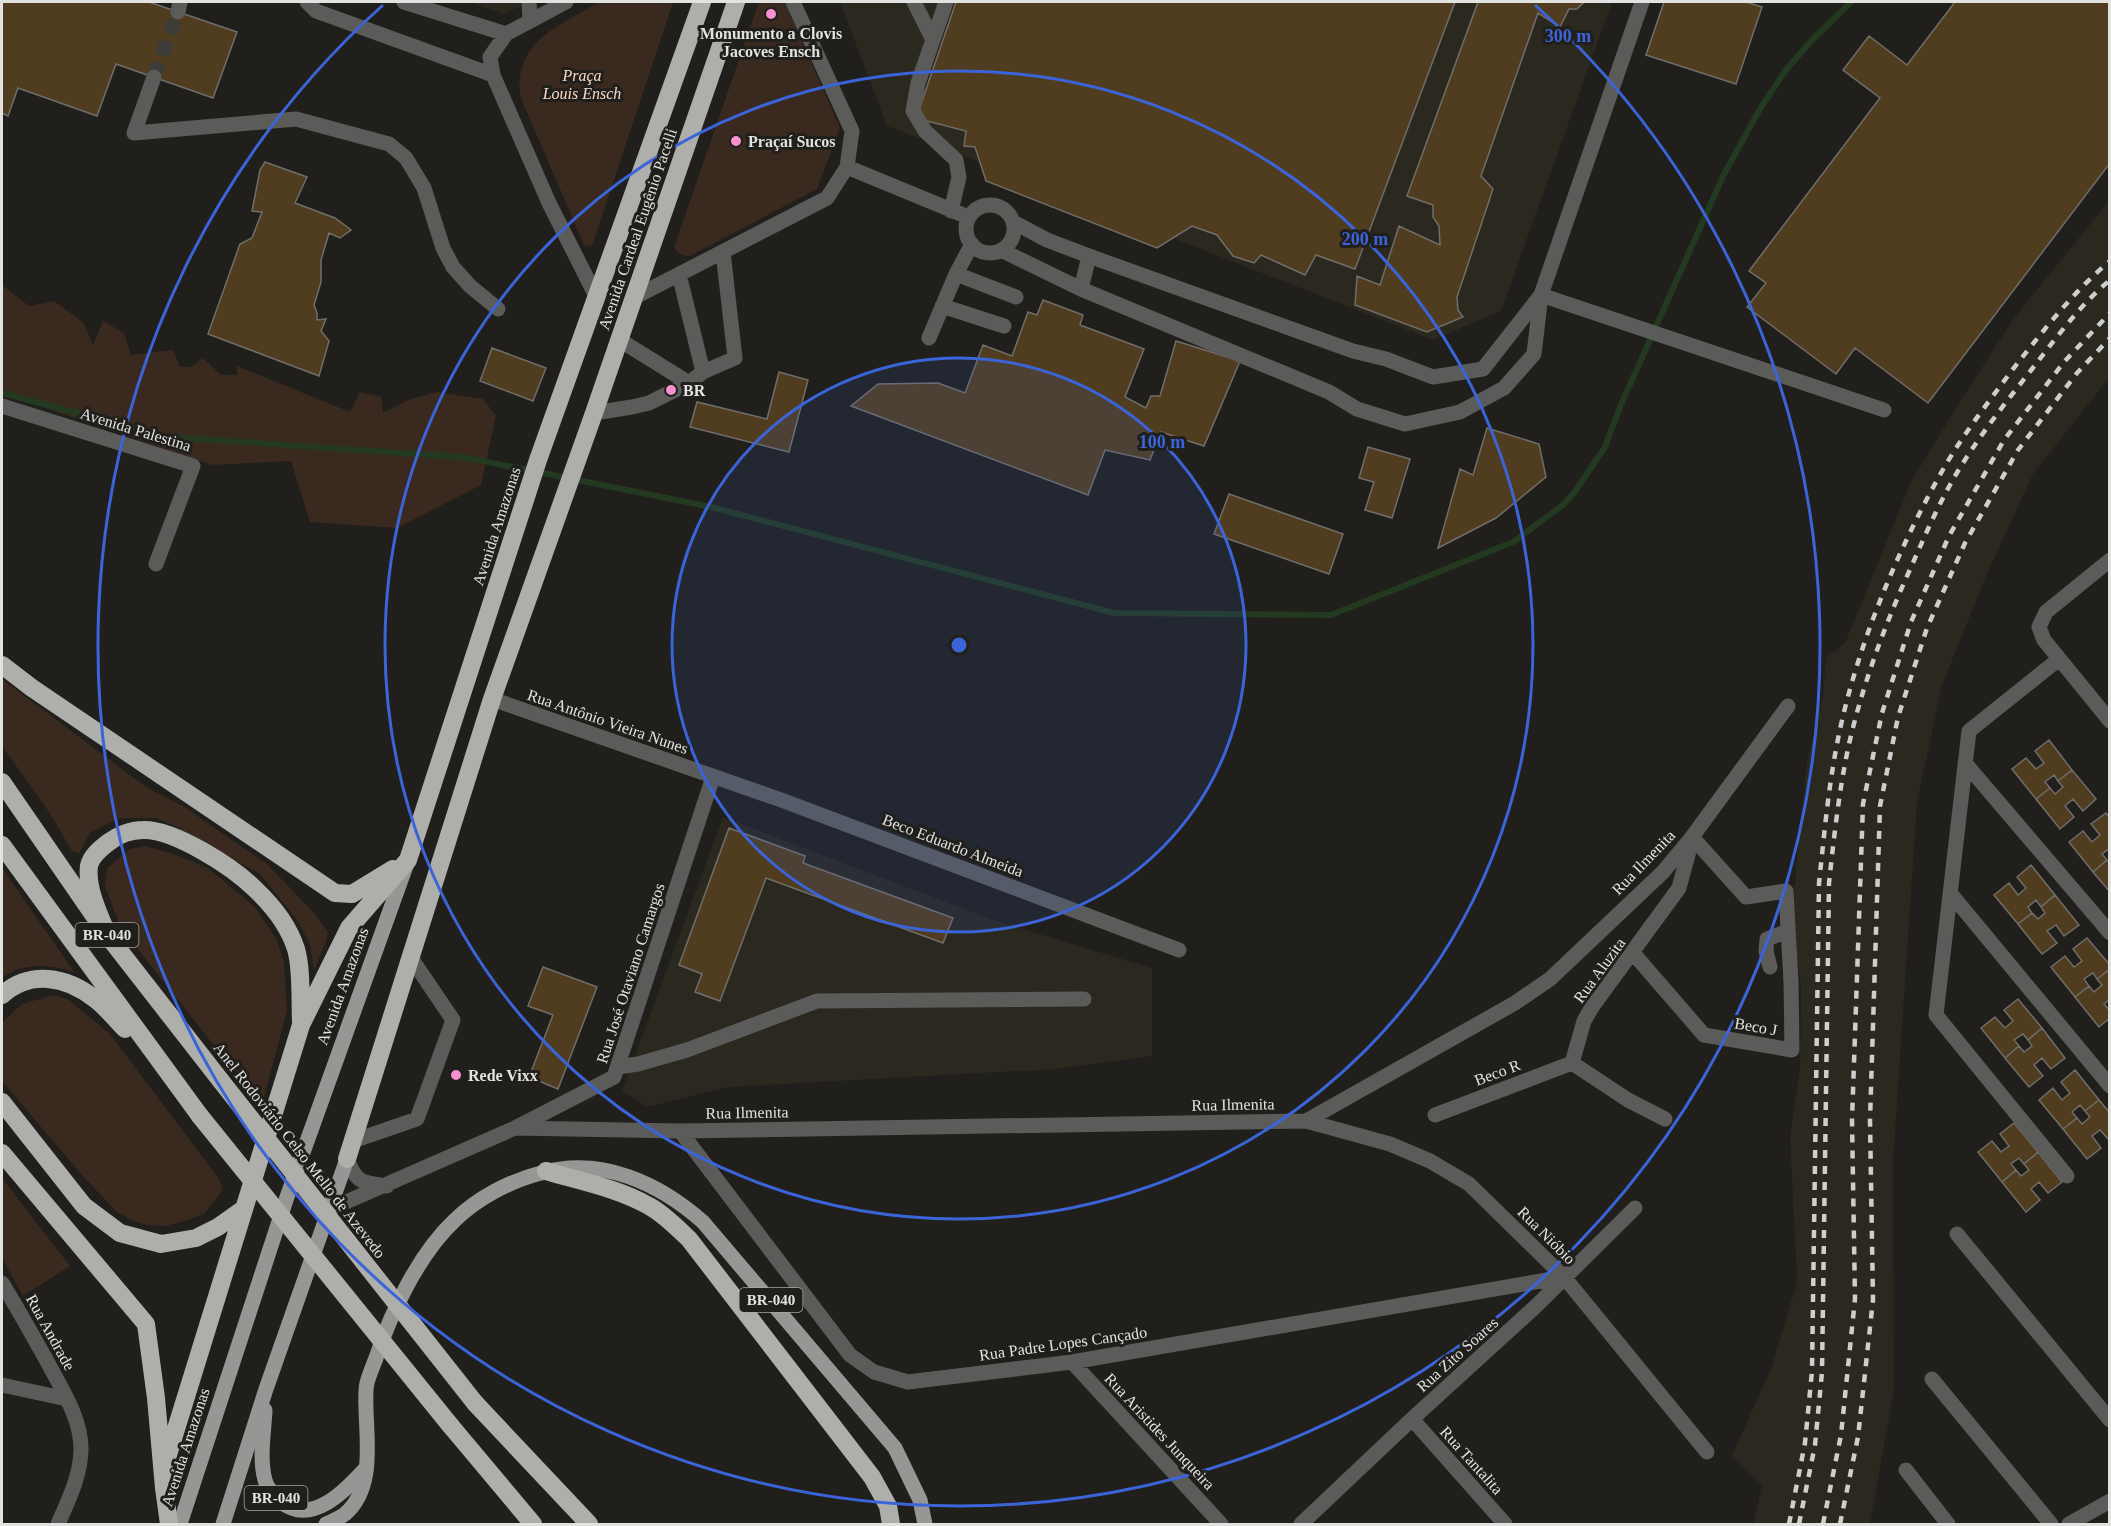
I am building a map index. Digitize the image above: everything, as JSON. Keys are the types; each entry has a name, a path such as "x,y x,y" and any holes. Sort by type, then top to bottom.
{"highway":[{"name":"Avenida Cardeal Eugênio Pacelli","path":"538,460 702,2"},
{"name":"Avenida Cardeal Eugênio Pacelli","path":"492,699 736,2"},
{"name":"Avenida Amazonas","path":"408,860 538,460"},
{"path":"2,665 32,688 335,893 352,894 408,860"},
{"path":"350,1150 492,699"},
{"name":"Anel Rodoviário Celso Mello de Azevedo","path":"2,782 108,936 475,1403 587,1522"},
{"path":"108,936 90,882 89,864 98,850 117,835 143,830 191,844 230,867 255,888 273,908 286,928 296,950 301,1025"},
{"name":"BR-040","path":"2,845 200,1116 533,1524"},
{"path":"163,1471 301,1025 349,928 408,860"},
{"path":"2,995 11,987 33,979 52,978 74,986 95,999 182,1092"},
{"path":"2,1102 84,1206 120,1233 161,1244 196,1238 218,1227 242,1210"},
{"path":"2,1153 146,1324 169,1524"},
{"path":"546,1171 610,1189 649,1206 689,1239 872,1477 888,1506 891,1524"}],"main road":[{"name":"Avenida Amazonas","path":"180,1524 287,1197 408,860"},
{"path":"223,1524 266,1389 350,1150"},
{"name":"BR-040","path":"326,1524 344,1515 362,1492 367,1466 366,1384 388,1321 413,1277 441,1235 455,1220 494,1192 546,1171 582,1167 621,1173 668,1194 703,1222 895,1448 920,1500 925,1524"},
{"name":"BR-040","path":"266,1389 263,1469 265,1482 280,1501 291,1510 306,1512 325,1507 343,1493 367,1466"}],"street":[{"path":"307,2 316,11 492,75"},
{"path":"404,2 506,34"},
{"path":"529,2 530,21"},
{"path":"566,2 506,34 490,57 492,75 549,203 596,297"},
{"path":"633,298 826,198 847,167 852,131 793,2"},
{"path":"914,2 933,40"},
{"path":"946,2 918,83 913,111 925,130 956,160 959,177 951,211"},
{"path":"1001,249 1081,289 1329,392 1357,410 1405,424 1460,412 1504,388 1534,354 1541,295 1642,2"},
{"path":"154,77 134,133 296,119 389,144 406,158 424,188 443,248 453,267 470,286 498,309"},
{"path":"847,167 951,211 970,215"},
{"path":"999,206 1008,213 1013,222 1013,233 1009,243 991,252 980,251 967,235 966,224 970,215 979,207 999,206"},
{"path":"1013,222 1047,240 1089,256 1353,351 1386,358 1433,377 1483,369 1541,295"},
{"path":"929,338 956,274 972,244"},
{"path":"594,413 649,403 689,383 704,372 735,358 723,252"},
{"path":"1081,289 1089,256"},
{"path":"679,274 704,372"},
{"path":"956,274 1017,297"},
{"path":"1541,295 1884,410"},
{"path":"942,306 1004,326"},
{"path":"618,339 689,383"},
{"name":"Avenida Palestina","path":"2,406 193,466 156,564"},
{"path":"2109,560 2046,612 2039,627 2044,640 2109,721"},
{"path":"2059,659 1968,731 1936,1015 2067,1176"},
{"name":"Rua Antônio Vieira Nunes","path":"492,699 713,777"},
{"name":"Rua Ilmenita","path":"515,1128 680,1131 1306,1121 1515,1003 1550,979 1663,872 1692,837 1788,706"},
{"path":"1965,763 2109,933"},
{"name":"Beco Eduardo Almeida","path":"713,777 795,805 1179,950"},
{"name":"Rua José Otaviano Camargos","path":"330,1209 515,1128 614,1077 713,777"},
{"path":"1692,837 1746,897 1786,891 1788,932 1767,939 1766,951 1770,967"},
{"name":"Rua Aluzita","path":"1572,1063 1584,1021 1679,888 1692,837"},
{"path":"1951,894 2109,1086"},
{"name":"Beco J","path":"1633,953 1704,1035 1792,1050 1788,932"},
{"path":"387,1186 364,1182 353,1175 350,1150 417,1119 453,1020 411,958"},
{"path":"618,1067 638,1064 687,1050 817,1001 1084,999"},
{"path":"1572,1063 1628,1100 1665,1119"},
{"name":"Beco R","path":"1435,1116 1572,1063"},
{"name":"Rua Nióbio","path":"1306,1121 1390,1143 1430,1161 1469,1184 1564,1277 1707,1452"},
{"name":"Rua Padre Lopes Cançado","path":"680,1131 850,1355 874,1372 908,1382 1072,1362 1564,1277"},
{"name":"Rua Zito Soares","path":"1301,1524 1535,1306 1635,1208"},
{"path":"1957,1234 2109,1420"},
{"name":"Rua Andrade","path":"2,1282 68,1399 80,1432 79,1469 58,1524"},
{"name":"Rua Aristides Junqueira","path":"1072,1362 1221,1524"},
{"path":"1932,1379 2051,1524"},
{"path":"2,1385 68,1399"},
{"name":"Rua Tantalita","path":"1412,1419 1505,1524"},
{"path":"1906,1470 1948,1524"},
{"path":"2069,1524 2109,1501"}],"shaded area":[{"path":"469,2 530,2 503,14"},
{"path":"840,2 1612,2 1501,311 1433,340 887,126"},
{"path":"2109,201 2109,378 2033,474 1986,576 1942,685 1917,802 1893,1163 1894,1390 1870,1524 1753,1524 1762,1485 1732,1455 1771,1369 1797,1282 1790,1137 1800,1068 1801,987 1792,921 1807,760 1823,697 1826,658 1845,643 1911,482 1959,403 2014,318"},
{"path":"723,817 993,920 1152,968 1152,1056 1056,1069 729,1087 647,1107 622,1091"}],"green space":[{"name":"Praça Louis Ensch","path":"599,2 673,2 592,246 584,245 520,96 520,77 524,61 542,37"},
{"path":"759,2 785,2 840,128 817,189 690,256 683,255 674,247"},
{"path":"2,285 29,306 54,301 84,323 93,345 103,321 124,333 131,355 173,350 180,367 191,367 203,358 221,375 237,375 237,366 350,412 360,392 381,397 383,413 408,400 436,392 483,399 496,416 481,485 397,528 310,522 291,461 212,465 2,393"},
{"path":"2,679 146,787 183,806 267,864 315,914 328,932 314,971 310,944 297,920 260,874 173,825 156,818 119,818 90,833 79,853 72,851 51,815 2,746"},
{"path":"145,846 174,854 208,868 255,907 277,940 284,963 287,1011 264,1097 258,1101 121,928 105,887 107,868 130,849"},
{"path":"2,868 75,973 56,967 37,966 19,969 2,978"},
{"path":"50,996 69,1000 110,1034 219,1179 223,1190 204,1214 166,1226 147,1225 133,1221 117,1212 81,1174 2,1081 2,1023 22,1004"},
{"path":"2,1178 70,1266 23,1296 2,1258"}],"building":[{"path":"2,2 149,2 237,32 213,98 116,64 97,116 18,88 8,116 2,113"},
{"path":"956,2 1455,2 1355,269 1316,255 1305,275 1261,255 1254,263 1233,256 1217,235 1192,226 1157,248 986,181 975,147 964,146 966,131 919,119 919,110"},
{"path":"1478,2 1584,2 1577,9 1569,9 1560,27 1538,13 1481,176 1493,189 1457,297 1458,310 1463,317 1427,332 1355,305 1357,276 1380,285 1399,226 1440,245 1439,226 1433,217 1433,205 1407,196"},
{"path":"1664,2 1746,2 1762,7 1736,84 1646,55"},
{"path":"1955,2 2110,2 2110,163 1928,403 1855,348 1836,374 1747,307 1766,283 1749,271 1880,98 1843,70 1869,36 1907,65"},
{"path":"265,162 307,177 295,203 335,218 351,230 340,238 329,233 321,260 321,282 314,305 317,320 326,319 321,331 329,341 319,376 208,334 240,244 252,238 262,212 252,211 260,170"},
{"path":"1043,300 1083,315 1080,325 1144,349 1125,397 1146,408 1151,396 1160,396 1176,341 1240,361 1204,446 1161,432 1150,460 1105,450 1088,495 851,406 878,384 938,383 965,393 983,345 1012,356 1028,312 1037,315"},
{"path":"492,348 546,368 533,401 480,381"},
{"path":"779,372 808,380 789,452 690,427 697,402 767,419"},
{"path":"1487,428 1539,444 1546,477 1496,518 1438,548 1460,469 1473,475"},
{"path":"1368,447 1410,459 1392,518 1365,510 1374,482 1359,478"},
{"path":"1229,494 1343,534 1329,574 1214,534"},
{"path":"2049,740 2072,770 2058,781 2054,775 2045,782 2050,788 2036,799 2012,769 2026,758 2036,769 2044,763 2035,751"},
{"path":"2072,770 2096,799 2083,811 2073,799 2065,806 2074,817 2060,829 2036,799 2050,788 2055,794 2063,787 2058,781"},
{"path":"2106,813 2110,818 2110,848 2102,854 2107,860 2093,872 2069,842 2083,831 2092,842 2100,835 2091,824"},
{"path":"729,828 805,856 803,863 953,918 943,943 766,878 720,1001 695,992 702,974 679,965"},
{"path":"2107,860 2110,863 2110,892 2093,872"},
{"path":"2031,865 2055,895 2041,907 2036,900 2028,907 2032,913 2018,924 1994,895 2009,883 2018,895 2026,888 2017,877"},
{"path":"2055,895 2079,925 2064,936 2056,925 2047,931 2057,943 2042,954 2018,924 2032,913 2038,919 2045,913 2041,907"},
{"path":"2087,938 2110,965 2110,969 2097,979 2093,973 2084,979 2089,986 2075,997 2051,967 2065,956 2074,967 2082,961 2073,949"},
{"path":"543,967 597,987 558,1089 529,1077 553,1015 528,1006"},
{"path":"2110,969 2110,999 2104,1004 2110,1011 2110,1018 2099,1027 2075,997 2089,986 2094,992 2102,985 2097,979"},
{"path":"2018,999 2042,1028 2028,1040 2023,1034 2014,1040 2019,1046 2005,1058 1981,1028 1995,1017 2005,1028 2013,1021 2004,1010"},
{"path":"2042,1028 2065,1058 2051,1069 2042,1058 2034,1065 2043,1076 2029,1087 2005,1058 2019,1046 2024,1052 2032,1046 2028,1040"},
{"path":"2075,1070 2099,1100 2085,1111 2080,1105 2072,1112 2077,1118 2063,1129 2039,1100 2053,1088 2062,1100 2070,1093 2061,1082"},
{"path":"2099,1100 2110,1113 2110,1141 2100,1130 2092,1136 2101,1148 2087,1159 2063,1129 2077,1118 2082,1124 2090,1117 2085,1111"},
{"path":"2014,1123 2038,1152 2024,1164 2019,1158 2011,1164 2016,1170 2002,1182 1978,1152 1992,1141 2001,1152 2009,1146 2000,1134"},
{"path":"2038,1152 2062,1182 2048,1193 2039,1182 2031,1189 2040,1200 2026,1212 2002,1182 2016,1170 2021,1176 2029,1170 2024,1164"}],"waterway":[{"path":"2,393 168,437 462,457 553,475 711,507 1114,613 1331,615 1513,542 1563,505 1574,493 1605,447 1620,407 1724,174 1760,109 1785,71 1812,40 1851,2"}],"tunnel":[{"path":"154,77 178,12"}],"railway":[{"path":"1789,1524 1805,1443 1812,1371 1819,883 1831,779 1845,708 1880,600 1911,531 1945,466 1978,416 2036,340 2071,299 2110,261"},
{"path":"1799,1524 1815,1445 1822,1372 1829,883 1845,761 1868,676 1893,608 1951,482 1984,432 2050,346 2078,311 2110,280"},
{"path":"1823,1524 1841,1435 1855,1299 1852,1120 1863,804 1882,713 1911,622 1949,536 2004,440 2064,362 2110,313"},
{"path":"1840,1524 1858,1437 1873,1300 1870,1120 1880,806 1898,717 1927,628 1965,543 2018,450 2077,373 2110,338"}],"place":[{"name":"Monumento a Clovis Jacoves Ensch","path":"771,14"},
{"name":"Praçaí Sucos","path":"736,141"},
{"name":"BR","path":"671,390"},
{"name":"Rede Vixx","path":"456,1075"}]}
